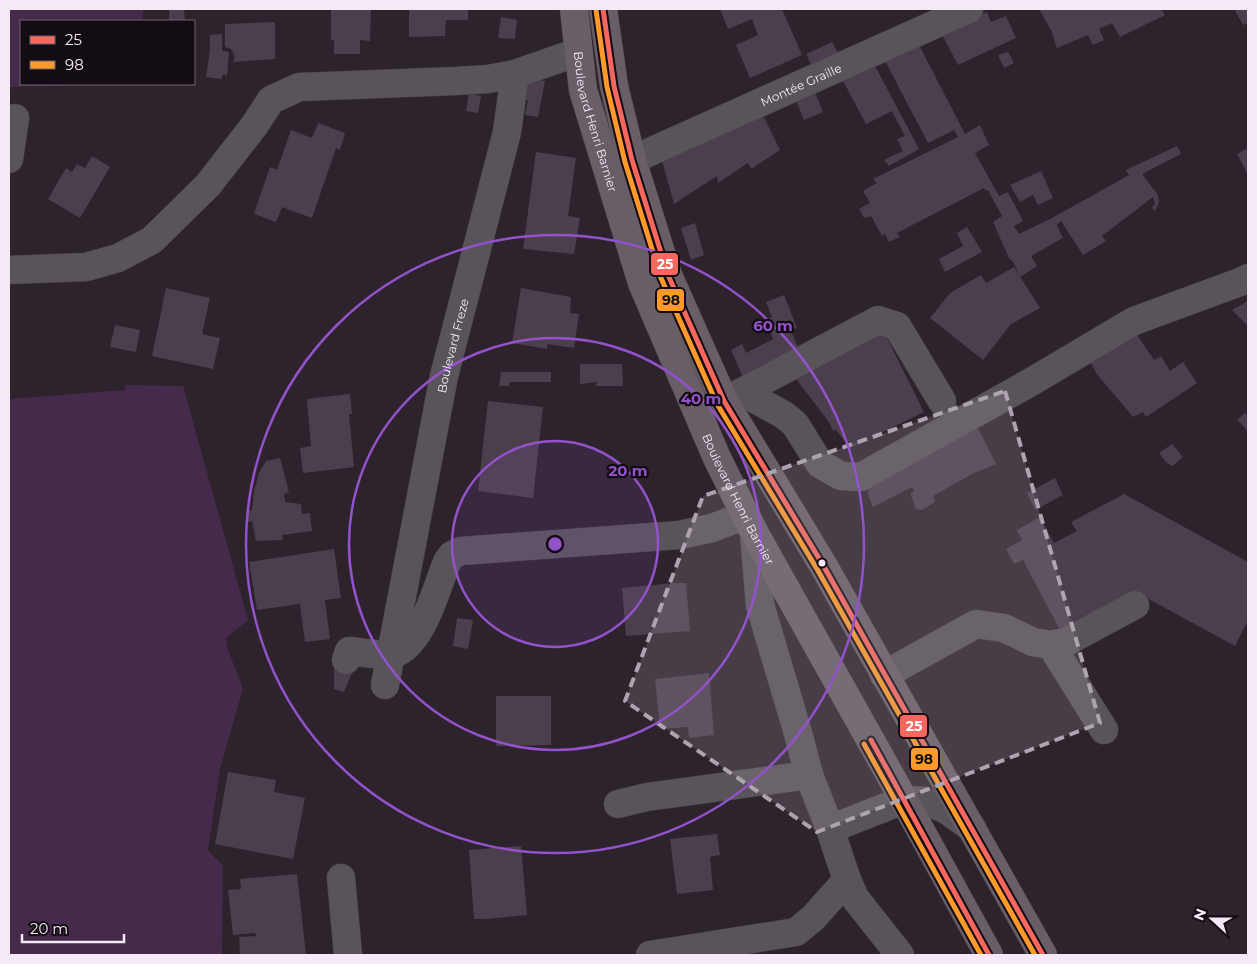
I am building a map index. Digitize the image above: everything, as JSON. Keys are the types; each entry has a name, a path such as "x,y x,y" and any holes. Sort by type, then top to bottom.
{"main road":[{"name":"Boulevard Henri Barnier","path":"574,9 583,90 642,283 717,458 750,524 989,955"},
{"name":"Boulevard Henri Barnier","path":"603,9 614,86 632,160 668,275 823,565 1043,955"}],"street":[{"name":"Montée Graille","path":"632,160 969,9"},
{"path":"9,270 86,267 118,258 152,240 208,185 254,126 271,100 299,87 488,78 516,74 578,52"},
{"name":"Boulevard Freze","path":"385,685 444,376 507,132 516,74"},
{"path":"9,159 15,118"},
{"path":"733,396 784,415 795,424 820,464 841,476 861,477 1031,382 1134,321 1248,278"},
{"path":"733,396 878,320 896,326 942,401"},
{"path":"346,660 349,651 391,654 406,647 423,624 447,562 452,555 461,551 679,535 712,528 750,524 760,605 809,775 855,898 900,955"},
{"path":"884,675 976,624 1004,628 1033,642 1051,644 1068,641 1135,605"},
{"path":"1051,644 1104,730"},
{"path":"618,804 647,797 809,775"},
{"path":"830,829 904,800 925,801 938,806 972,828"},
{"path":"341,878 348,955"},
{"path":"650,955 796,932 813,918 847,880"}],"highlighted area":[{"path":"1005,391 1100,723 817,832 625,701 703,496"}],"shaded area":[{"path":"9,9 144,9 142,20 20,20 20,85 93,85 9,87"},
{"path":"125,385 183,386 248,620 226,638 228,650 243,688 220,769 208,850 223,866 222,955 9,955 9,399 125,390"}],"building":[{"path":"169,9 184,9 185,20 169,20"},
{"path":"331,9 371,9 370,41 360,40 360,54 334,54 334,40 331,40"},
{"path":"409,9 468,9 468,20 446,20 445,36 409,37"},
{"path":"720,9 782,9 802,55 750,78 736,45 758,35 752,19 728,29"},
{"path":"1039,9 1161,9 1165,15 1120,37 1112,23 1099,29 1104,40 1093,45 1088,35 1057,48 1051,30"},
{"path":"1234,9 1248,9 1248,23 1243,25"},
{"path":"987,12 991,22 1006,16 1016,38 958,65 940,31"},
{"path":"501,17 517,20 515,39 498,38"},
{"path":"275,22 275,59 233,62 235,57 233,52 225,47 225,24"},
{"path":"222,34 222,51 229,52 227,76 223,74 221,79 206,77 210,35"},
{"path":"832,42 841,59 814,71 806,54"},
{"path":"918,43 965,134 980,125 989,145 975,153 999,196 1008,192 1023,221 1014,226 1019,234 1129,175 1126,170 1177,146 1181,154 1142,174 1158,195 1159,202 1156,209 1154,211 1152,207 1155,204 1153,197 1102,236 1106,241 1083,255 1061,221 1057,225 1063,238 1031,256 1037,266 1020,277 1014,263 1009,258 993,222 1002,216 988,190 986,191 984,188 897,233 900,237 889,242 885,234 882,236 871,216 864,218 859,209 870,203 863,191 877,183 873,179 958,137 954,130 928,143 883,57"},
{"path":"1008,52 1014,63 1004,68 998,55"},
{"path":"873,62 919,149 889,166 884,160 903,151 897,139 905,136 892,111 866,124 841,77"},
{"path":"526,78 545,81 538,117 525,115 528,100 521,100"},
{"path":"814,89 823,112 804,120 794,95"},
{"path":"469,93 481,96 478,113 466,111"},
{"path":"761,111 780,150 751,169 748,163 718,183 717,176 674,204 662,160"},
{"path":"318,123 345,133 340,150 336,148 312,218 282,207 276,222 254,214 270,167 277,170 291,130 312,138"},
{"path":"1248,148 1248,175 1237,154"},
{"path":"536,152 576,158 568,216 580,218 574,254 523,249"},
{"path":"92,156 110,167 80,218 48,199 66,168 72,172 77,164 85,168"},
{"path":"1041,171 1053,198 1038,205 1033,195 1020,202 1010,185"},
{"path":"695,223 704,255 691,260 681,228"},
{"path":"967,227 982,252 945,272 939,259 963,246 957,233"},
{"path":"1014,267 1040,308 1011,324 983,360 930,318 950,293 981,275 986,283"},
{"path":"166,288 210,298 202,334 220,338 213,369 152,356"},
{"path":"521,288 571,297 570,313 579,314 574,348 547,344 547,349 512,343"},
{"path":"784,295 797,328 791,330 799,350 744,380 731,350 742,344 746,353 773,339 766,320 772,317 766,302"},
{"path":"1248,301 1248,326 1232,310"},
{"path":"115,325 140,330 136,352 110,347"},
{"path":"883,330 924,412 850,448 836,430 833,431 829,422 793,375"},
{"path":"1135,332 1154,360 1161,356 1170,371 1183,362 1197,383 1146,417 1143,412 1133,417 1096,373 1089,359"},
{"path":"580,364 622,364 623,386 596,386 597,382 580,384"},
{"path":"501,372 551,372 551,382 510,382 509,386 499,386"},
{"path":"350,394 352,414 349,414 354,467 303,473 300,448 311,446 307,399"},
{"path":"488,401 543,407 533,498 478,491"},
{"path":"1245,413 1248,417 1248,431 1237,420"},
{"path":"978,428 996,464 972,474 933,496 935,502 922,510 916,509 911,496 911,493 914,491 912,487 873,507 868,495 868,487"},
{"path":"1172,444 1183,457 1172,466 1159,453"},
{"path":"280,458 289,492 284,494 285,502 301,504 302,514 310,513 312,531 282,535 283,540 256,541 252,521 248,522 246,511 252,510 254,491 259,473 266,461"},
{"path":"1055,478 1063,495 1035,510 1027,493"},
{"path":"1124,494 1248,562 1248,620 1235,646 1134,591 1060,630 1023,560 1014,564 1006,549 1022,540 1017,530 1040,517 1054,543 1077,531 1071,522"},
{"path":"334,549 341,598 325,600 330,639 305,642 300,604 257,610 249,562"},
{"path":"686,583 690,631 626,636 622,588"},
{"path":"457,618 473,620 468,649 453,646"},
{"path":"334,657 356,663 344,692 334,689"},
{"path":"709,673 714,735 689,738 688,727 660,729 655,679"},
{"path":"496,696 551,696 551,745 496,746"},
{"path":"228,772 276,780 274,792 305,798 293,859 215,844"},
{"path":"717,834 720,855 710,857 713,890 677,894 670,839"},
{"path":"521,846 527,915 474,919 469,850"},
{"path":"297,874 306,955 240,955 239,937 256,936 255,933 233,935 228,890 241,889 240,879"}],"transit line":[{"name":"25","path":"603,9 614,86 632,160 668,275 724,401 823,565 1043,955"},
{"name":"98","path":"596,10 607,87 625,162 661,278 717,404 817,569 1035,955"},
{"name":"25","path":"871,740 989,955"},
{"name":"98","path":"864,744 981,955"}]}
